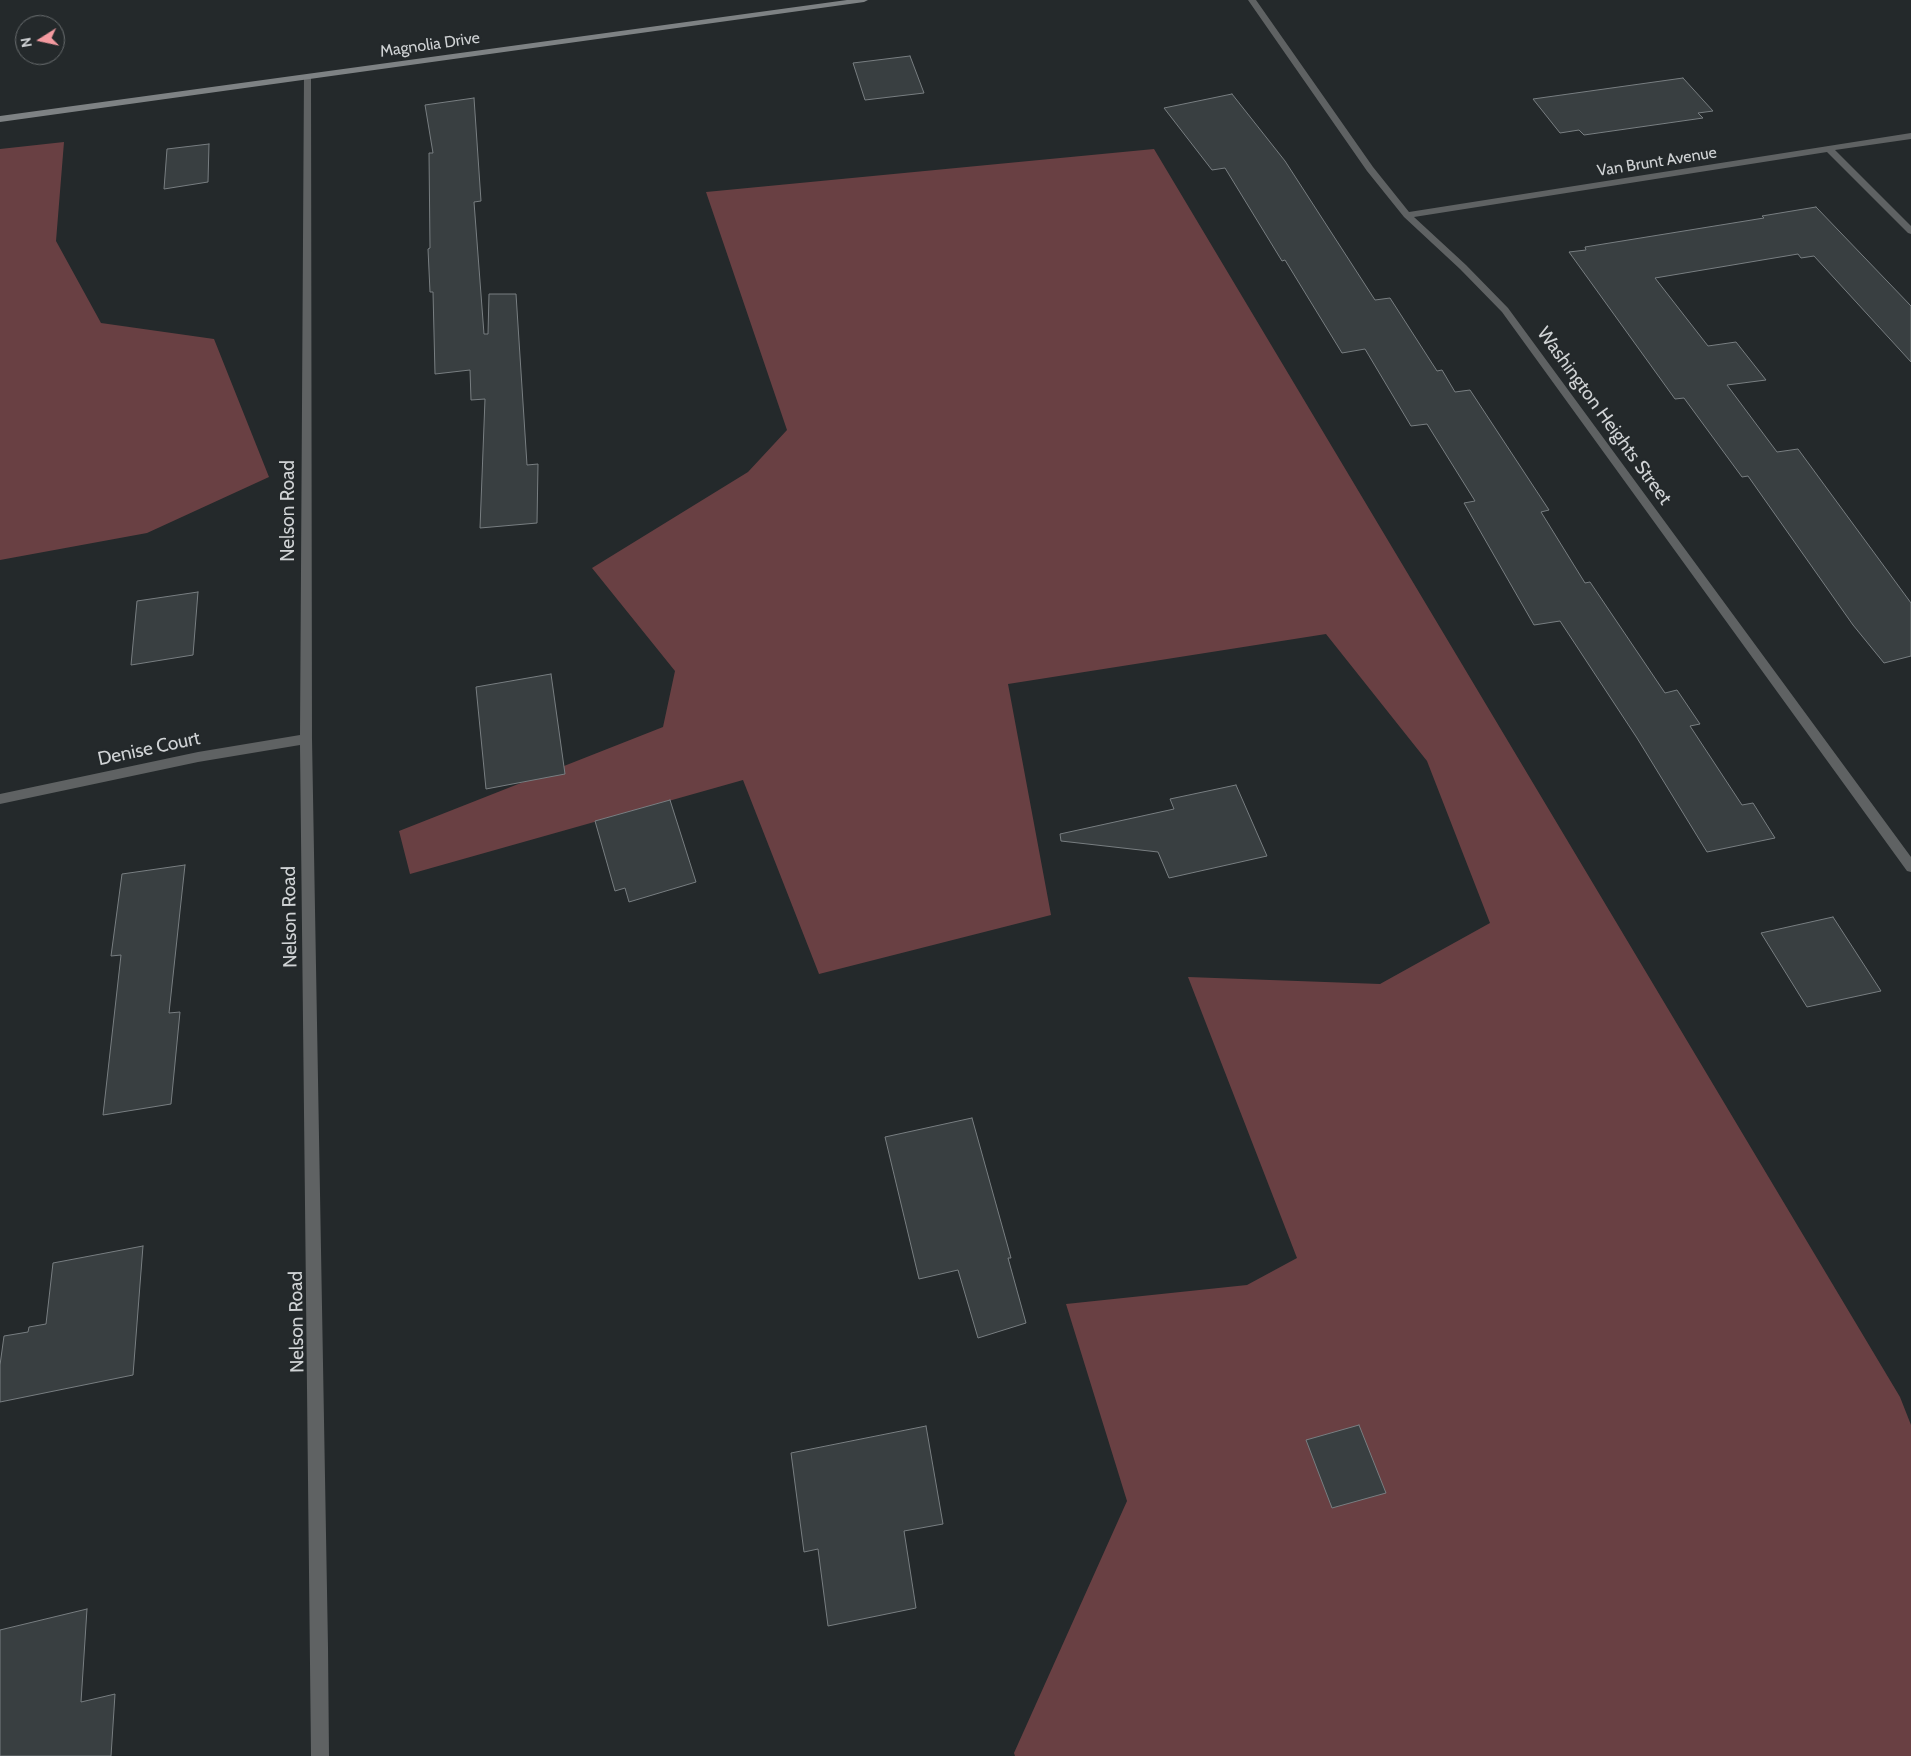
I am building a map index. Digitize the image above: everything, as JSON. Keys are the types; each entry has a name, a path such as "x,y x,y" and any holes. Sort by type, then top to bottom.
{"street":[{"name":"Magnolia Drive","path":"0,118 864,0"},
{"name":"Washington Heights Street","path":"1252,0 1370,169 1407,216 1463,267 1504,310 1911,867"},
{"name":"Nelson Road","path":"307,77 306,739 320,1647 320,1756"},
{"name":"Van Brunt Avenue","path":"1407,216 1911,136"},
{"path":"1830,150 1911,231"},
{"name":"Denise Court","path":"0,799 198,757 306,739"}],"shaded area":[{"path":"64,142 56,241 101,323 214,339 269,477 147,533 0,560 0,149"},
{"path":"1154,149 1900,1397 1911,1425 1911,1756 1015,1756 1014,1753 1127,1501 1066,1304 1247,1285 1297,1258 1188,977 1380,984 1490,923 1427,761 1326,634 1008,684 1051,915 819,974 743,780 410,874 399,831 663,727 675,671 592,568 748,472 787,430 706,192"}],"building":[{"path":"910,56 924,93 865,100 853,63"},
{"path":"1683,78 1713,111 1698,113 1703,118 1584,135 1579,130 1560,133 1533,99"},
{"path":"1232,94 1285,161 1375,300 1390,298 1437,371 1442,370 1455,392 1470,390 1549,510 1541,512 1585,583 1590,582 1665,693 1677,690 1700,724 1690,726 1742,805 1753,803 1775,838 1707,852 1637,738 1560,621 1534,625 1464,503 1475,501 1427,424 1411,426 1365,349 1342,353 1285,260 1282,261 1225,168 1212,170 1164,108"},
{"path":"474,98 481,201 474,202 484,334 488,334 489,294 516,294 527,465 538,464 537,523 480,528 485,399 471,400 470,370 435,374 433,292 430,292 428,249 430,248 429,153 433,153 425,105"},
{"path":"209,144 208,182 164,189 167,149"},
{"path":"1816,207 1911,306 1911,362 1814,256 1801,258 1798,254 1655,278 1708,346 1736,342 1766,380 1727,385 1777,452 1798,449 1911,603 1911,656 1884,663 1853,625 1748,476 1742,477 1684,398 1675,399 1569,252 1586,250 1585,247 1764,218 1762,216"},
{"path":"198,592 193,655 131,665 137,601"},
{"path":"551,674 565,774 486,789 476,687"},
{"path":"1236,785 1267,856 1169,878 1158,852 1061,841 1060,834 1174,809 1170,799"},
{"path":"670,800 696,882 629,902 625,888 615,891 595,821"},
{"path":"185,865 169,1013 180,1012 171,1104 103,1115 121,955 111,956 122,874"},
{"path":"1833,917 1881,991 1807,1007 1761,933"},
{"path":"972,1118 1011,1258 1008,1258 1026,1323 978,1338 958,1270 919,1279 885,1137"},
{"path":"143,1246 133,1375 0,1402 0,1365 4,1336 28,1332 29,1327 46,1324 53,1263"},
{"path":"1359,1425 1386,1493 1332,1508 1306,1440"},
{"path":"926,1426 943,1524 904,1531 916,1608 828,1626 818,1549 804,1552 791,1453"},
{"path":"87,1609 81,1702 115,1694 111,1756 0,1756 0,1630"}]}
